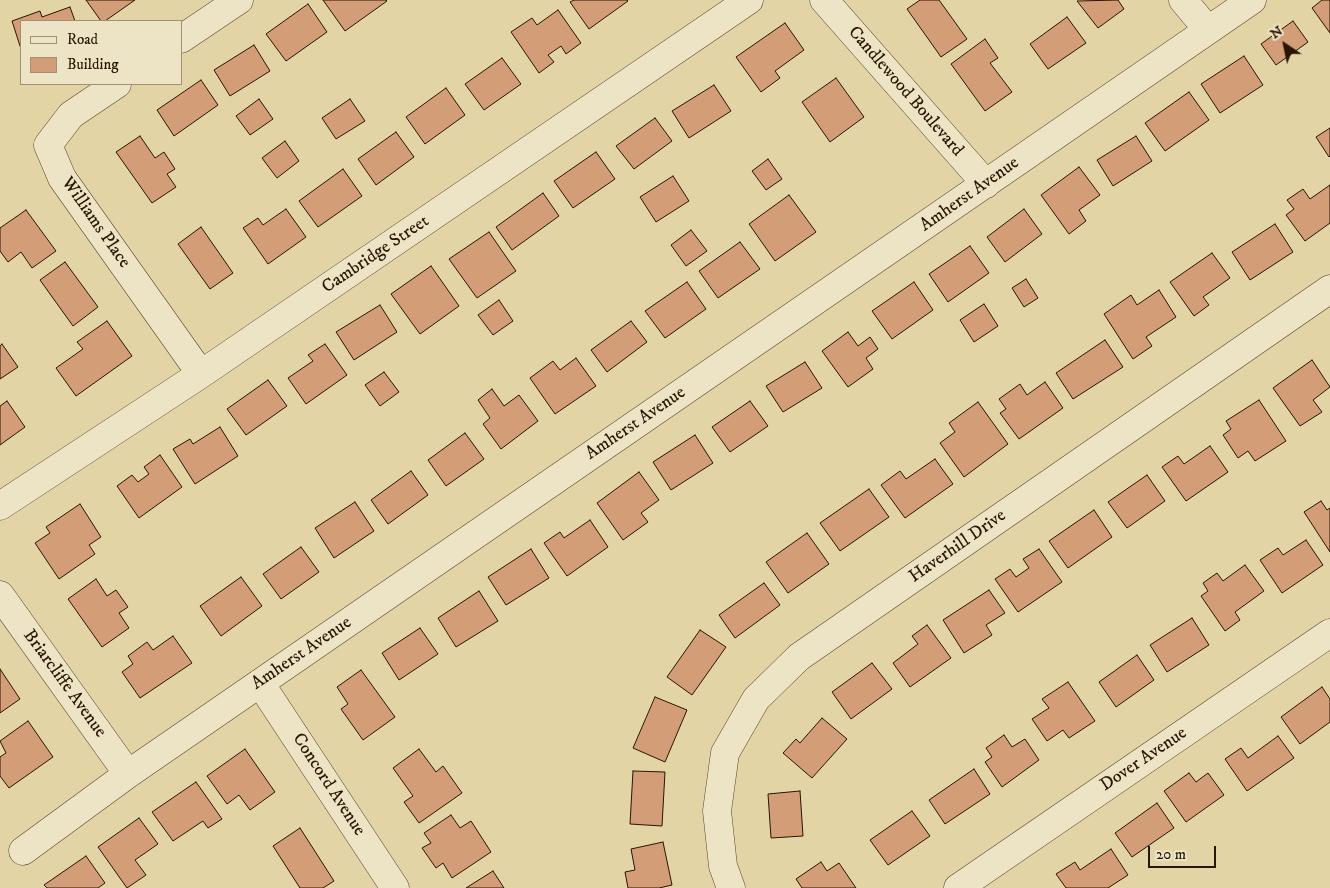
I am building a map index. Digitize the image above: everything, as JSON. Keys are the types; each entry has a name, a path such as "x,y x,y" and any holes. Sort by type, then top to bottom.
{"street":[{"path":"182,39 239,0"},
{"name":"Cambridge Street","path":"0,506 200,374 749,0"},
{"name":"Candlewood Boulevard","path":"824,0 986,184"},
{"path":"1183,0 1208,30"},
{"name":"Amherst Avenue","path":"23,851 128,774 1252,0"},
{"name":"Williams Place","path":"115,85 71,115 48,145 62,178 200,374"},
{"name":"Haverhill Drive","path":"731,888 723,866 717,811 725,753 756,699 799,657 1330,289"},
{"name":"Briarcliffe Avenue","path":"0,595 128,774"},
{"name":"Dover Avenue","path":"958,888 1330,633"},
{"name":"Concord Avenue","path":"260,683 395,888"}],"building":[{"path":"86,0 135,0 106,20 100,20"},
{"path":"323,0 386,0 387,1 345,31"},
{"path":"574,0 628,1 589,29 570,2"},
{"path":"920,0 939,0 967,39 941,57 907,9"},
{"path":"1118,0 1124,9 1098,28 1077,1"},
{"path":"1322,0 1330,0 1330,33 1312,8"},
{"path":"308,4 327,32 286,61 266,34"},
{"path":"70,7 75,20 20,20 20,46 12,21 40,11 42,17"},
{"path":"558,10 581,43 566,54 561,46 548,55 554,62 539,73 511,32 532,18 537,25"},
{"path":"1067,17 1086,43 1048,69 1030,44"},
{"path":"1293,21 1308,42 1276,65 1261,44"},
{"path":"785,23 804,50 775,71 780,78 761,92 736,57"},
{"path":"985,39 998,58 990,63 1012,92 985,111 951,64"},
{"path":"254,45 270,71 230,96 214,70"},
{"path":"1244,56 1263,85 1220,113 1201,84"},
{"path":"502,58 521,84 484,110 465,84"},
{"path":"836,78 864,117 830,142 802,102"},
{"path":"201,80 218,105 174,136 157,110"},
{"path":"714,85 731,111 689,138 672,111"},
{"path":"446,88 465,115 425,144 406,117"},
{"path":"1189,92 1209,120 1165,151 1145,123"},
{"path":"259,99 273,119 250,135 236,116"},
{"path":"350,99 365,121 336,139 322,118"},
{"path":"655,118 672,141 634,169 616,146"},
{"path":"1330,128 1330,156 1329,157 1316,137"},
{"path":"396,132 414,157 376,185 358,159"},
{"path":"140,136 155,158 164,152 175,169 167,174 176,187 152,203 116,152"},
{"path":"1136,136 1152,161 1113,186 1097,160"},
{"path":"285,141 299,161 277,178 262,158"},
{"path":"596,152 615,179 573,208 554,181"},
{"path":"768,159 782,179 766,190 752,171"},
{"path":"1079,167 1100,195 1079,210 1086,221 1069,234 1041,195"},
{"path":"343,169 362,196 318,227 299,201"},
{"path":"673,176 689,201 656,222 640,197"},
{"path":"1330,185 1330,223 1305,241 1286,215 1294,209 1287,200 1303,189 1310,199"},
{"path":"543,193 559,216 512,250 496,227"},
{"path":"789,195 816,232 775,261 749,224"},
{"path":"286,209 306,237 268,264 243,228 258,218 263,225"},
{"path":"1024,209 1042,234 1005,262 987,237"},
{"path":"26,210 56,251 32,268 21,252 8,262 0,251 0,228"},
{"path":"1275,224 1293,252 1250,280 1232,252"},
{"path":"201,227 233,273 210,289 178,244"},
{"path":"691,230 707,251 686,266 671,245"},
{"path":"489,232 516,271 477,298 449,259"},
{"path":"740,242 760,269 718,298 699,271"},
{"path":"970,246 989,273 948,302 929,274"},
{"path":"1212,253 1230,278 1203,297 1209,305 1194,316 1170,282"},
{"path":"65,262 98,307 73,326 40,280"},
{"path":"431,266 459,306 420,334 391,294"},
{"path":"1026,279 1038,298 1024,307 1012,288"},
{"path":"687,282 706,309 665,338 645,311"},
{"path":"914,282 933,310 892,339 872,311"},
{"path":"1159,290 1176,317 1146,337 1152,346 1133,359 1104,314 1131,295 1137,305"},
{"path":"499,300 513,321 493,335 478,315"},
{"path":"984,304 998,326 974,342 960,320"},
{"path":"380,305 397,332 354,360 336,332"},
{"path":"107,321 132,356 76,396 56,368 83,349 77,342"},
{"path":"631,321 647,342 607,372 591,350"},
{"path":"848,332 858,346 870,337 878,349 866,358 873,369 848,387 822,351"},
{"path":"1105,340 1123,367 1073,399 1056,373"},
{"path":"2,344 18,367 0,379 0,346"},
{"path":"325,344 347,375 306,404 288,378 313,361 308,355"},
{"path":"576,358 596,386 555,414 530,378 553,361 560,370"},
{"path":"1312,360 1330,387 1313,400 1322,412 1300,426 1273,388"},
{"path":"805,362 822,388 783,412 766,386"},
{"path":"384,372 399,392 380,406 365,385"},
{"path":"268,380 287,406 246,435 227,409"},
{"path":"1045,382 1063,408 1019,439 1000,413 1006,409 999,399 1020,384 1027,395"},
{"path":"492,389 504,406 519,395 538,421 501,449 483,424 490,418 478,400"},
{"path":"1259,400 1286,441 1255,461 1248,451 1238,458 1223,435 1231,429 1226,421"},
{"path":"7,401 25,427 0,445 0,406"},
{"path":"750,401 768,426 730,452 712,427"},
{"path":"978,402 1008,444 964,477 940,443 955,432 949,423"},
{"path":"220,427 238,456 195,484 173,449 190,439 193,444"},
{"path":"465,433 484,459 446,486 428,460"},
{"path":"695,435 713,463 671,490 653,462"},
{"path":"1210,446 1228,472 1186,501 1162,467 1178,456 1184,464"},
{"path":"160,455 182,487 139,518 117,486 132,475 138,482 149,474 144,467"},
{"path":"935,459 953,484 905,518 881,485 900,471 906,479"},
{"path":"411,471 428,495 388,524 371,500"},
{"path":"639,472 659,500 641,513 648,522 623,540 597,503"},
{"path":"1147,475 1165,501 1127,528 1108,502"},
{"path":"869,489 889,517 840,551 820,523"},
{"path":"1321,501 1327,510 1330,508 1330,552 1304,512"},
{"path":"355,502 374,531 334,558 315,528"},
{"path":"80,504 101,537 89,545 95,554 59,579 35,543 50,533 46,527"},
{"path":"1094,510 1112,537 1068,568 1049,541"},
{"path":"590,520 608,547 567,576 544,543 560,532 564,538"},
{"path":"807,533 829,564 788,593 766,562"},
{"path":"1306,540 1323,565 1282,593 1260,560 1278,548 1283,555"},
{"path":"301,547 319,572 281,599 263,574"},
{"path":"531,549 549,578 506,605 488,577"},
{"path":"1039,549 1062,582 1018,612 995,579 1010,569 1016,577 1029,568 1023,559"},
{"path":"1245,565 1264,591 1235,612 1240,620 1225,631 1201,596 1208,591 1203,583 1217,573 1223,581"},
{"path":"241,577 262,606 221,636 200,606"},
{"path":"96,579 107,596 116,590 128,607 119,613 129,628 102,647 68,599"},
{"path":"764,583 780,605 735,638 719,615"},
{"path":"989,590 1005,613 986,625 992,635 964,653 943,620"},
{"path":"479,591 498,621 456,647 438,618"},
{"path":"1192,618 1209,645 1167,672 1150,645"},
{"path":"927,625 951,658 910,687 893,663 918,644 912,636"},
{"path":"420,628 438,654 399,680 382,653"},
{"path":"700,630 726,647 692,695 667,677"},
{"path":"173,636 192,663 140,698 122,672 133,664 128,656 147,642 153,650"},
{"path":"1137,655 1154,680 1116,707 1099,682"},
{"path":"872,663 892,689 851,719 832,692"},
{"path":"0,669 20,699 0,713"},
{"path":"361,670 395,717 363,740 341,709 348,704 337,687"},
{"path":"1068,682 1095,721 1069,738 1063,730 1047,741 1032,719 1049,708 1042,699"},
{"path":"1322,687 1330,699 1330,722 1300,744 1281,717"},
{"path":"655,697 687,710 665,762 633,748"},
{"path":"822,718 847,739 812,778 783,753 796,739 800,743"},
{"path":"28,721 53,757 9,788 0,776 0,757 6,753 0,741"},
{"path":"1004,735 1012,747 1025,739 1039,760 1002,787 985,762 992,757 986,748"},
{"path":"1278,736 1294,758 1247,791 1225,759 1241,748 1248,758"},
{"path":"245,749 275,792 250,810 239,795 227,804 207,776"},
{"path":"419,749 436,772 443,766 462,793 419,823 404,802 413,796 393,768"},
{"path":"974,769 990,794 945,824 929,800"},
{"path":"633,771 665,772 662,826 630,824"},
{"path":"1189,773 1196,782 1208,773 1224,795 1186,822 1164,791"},
{"path":"196,782 222,819 208,828 203,821 173,841 152,812"},
{"path":"800,791 803,836 771,838 768,794"},
{"path":"1157,803 1174,828 1132,857 1115,833"},
{"path":"912,811 930,836 888,865 870,840"},
{"path":"451,815 460,828 471,821 491,852 452,878 443,863 436,868 422,848 431,843 424,833"},
{"path":"139,818 158,844 135,860 146,875 127,888 98,847"},
{"path":"300,828 334,881 323,888 300,888 273,846"},
{"path":"663,842 672,885 659,888 628,888 625,872 635,870 631,849"},
{"path":"1111,849 1128,875 1108,888 1066,888 1056,874 1075,862 1080,870"},
{"path":"86,856 105,883 98,888 47,888 44,885"},
{"path":"821,862 827,871 839,863 856,888 802,888 796,879"},
{"path":"493,871 504,888 466,888"}]}
